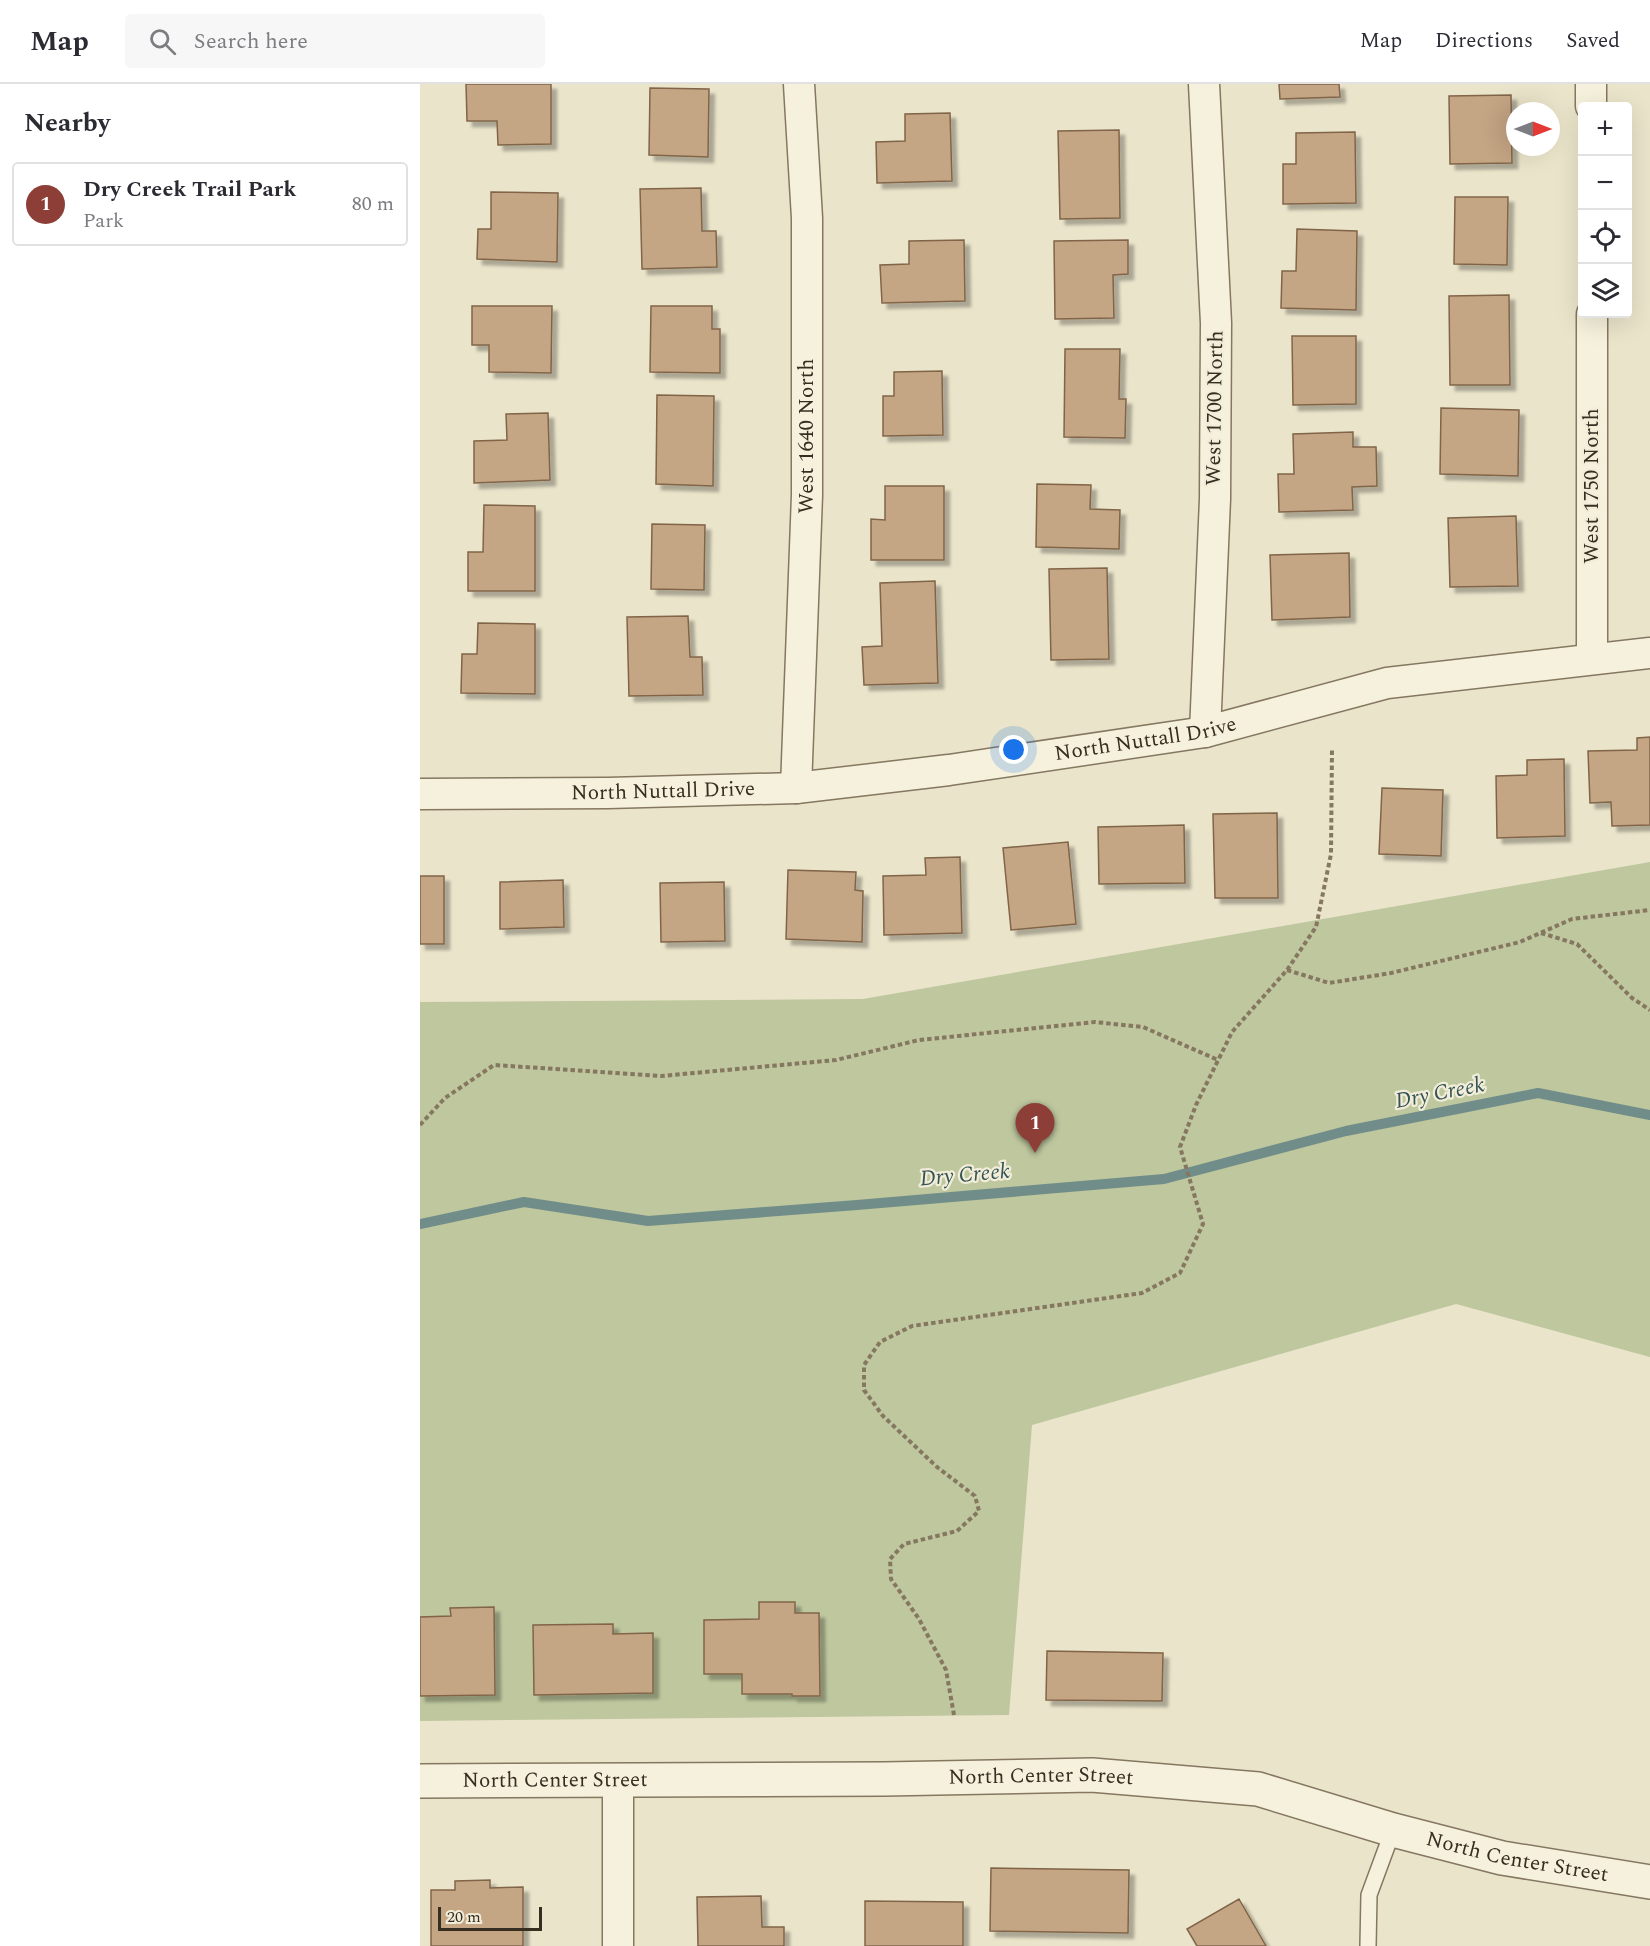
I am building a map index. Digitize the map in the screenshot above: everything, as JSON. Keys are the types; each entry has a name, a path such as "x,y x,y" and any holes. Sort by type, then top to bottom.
{"street":[{"name":"West 1640 North","path":"796,788 807,495 807,218 800,84"},
{"name":"West 1700 North","path":"1204,84 1216,323 1215,499 1205,732"},
{"path":"1591,84 1591,102"},
{"name":"West 1750 North","path":"1592,318 1592,659"},
{"name":"North Nuttall Drive","path":"420,794 608,793 796,788 949,770 1205,732 1387,683 1650,653"},
{"name":"North Center Street","path":"420,1781 884,1779 1092,1775 1258,1789 1393,1830 1502,1858 1650,1882"},
{"path":"618,1779 618,1946"}],"lane":[{"path":"1368,1946 1369,1895 1393,1830"}],"path":[{"path":"954,1715 946,1670 919,1618 891,1579 890,1559 904,1544 957,1531 979,1511 975,1496 937,1467 883,1416 864,1390 864,1365 880,1342 912,1326 1142,1293 1180,1273 1203,1224 1180,1147 1196,1105 1232,1032 1287,970 1316,927 1331,854 1332,748"},
{"path":"1287,970 1329,983 1391,973 1520,942 1572,919 1650,910"},
{"path":"1541,933 1578,944 1632,998 1650,1010"},
{"path":"420,1125 445,1098 494,1065 661,1076 836,1060 919,1040 1095,1022 1143,1027 1218,1060"}],"green space":[{"path":"1650,862 1650,1357 1456,1304 1032,1425 1009,1715 420,1721 420,1002 863,999"}],"building":[{"path":"466,84 551,84 551,144 498,145 497,121 467,121"},
{"path":"1279,84 1339,84 1340,97 1280,99"},
{"path":"650,88 709,89 708,157 649,155"},
{"path":"1511,95 1511,102 1506,102 1506,156 1512,156 1512,163 1450,164 1449,96"},
{"path":"950,113 952,181 877,183 876,142 905,141 905,114"},
{"path":"1119,130 1120,218 1060,219 1058,131"},
{"path":"1355,132 1356,203 1283,204 1283,164 1296,164 1296,133"},
{"path":"701,188 702,231 716,231 717,267 642,269 640,189"},
{"path":"491,192 558,193 557,262 477,259 478,229 491,229"},
{"path":"1455,197 1508,197 1507,265 1454,264"},
{"path":"1297,229 1357,231 1356,310 1281,308 1282,271 1296,271"},
{"path":"964,240 965,301 882,303 880,265 909,264 909,241"},
{"path":"1128,240 1128,274 1113,275 1114,318 1055,319 1054,241"},
{"path":"1509,295 1510,385 1450,385 1449,296"},
{"path":"472,306 552,306 551,373 489,372 489,345 472,345"},
{"path":"651,306 712,306 712,329 720,329 720,373 650,372"},
{"path":"1292,336 1356,336 1356,404 1293,405"},
{"path":"1065,349 1120,349 1119,399 1126,399 1125,438 1064,437"},
{"path":"942,371 943,435 883,436 883,396 894,396 894,372"},
{"path":"657,395 714,396 713,486 656,484"},
{"path":"1441,408 1519,410 1518,476 1440,474"},
{"path":"548,413 550,480 474,483 474,441 507,440 506,414"},
{"path":"1353,432 1353,447 1376,447 1377,486 1352,487 1353,510 1279,512 1278,474 1294,474 1293,434"},
{"path":"1037,484 1091,485 1090,509 1120,510 1119,549 1036,547"},
{"path":"885,486 944,486 944,560 871,560 871,519 885,520"},
{"path":"484,505 535,506 535,591 468,591 468,552 483,552"},
{"path":"1516,516 1518,586 1450,587 1448,518"},
{"path":"652,524 705,525 704,590 651,589"},
{"path":"1349,553 1350,617 1272,620 1270,555"},
{"path":"1107,568 1109,659 1051,660 1049,569"},
{"path":"935,581 938,683 864,685 862,647 882,646 880,583"},
{"path":"688,616 690,657 702,657 703,695 629,696 627,617"},
{"path":"478,623 535,624 535,694 461,693 462,654 477,654"},
{"path":"1650,737 1650,825 1612,826 1611,802 1590,803 1588,751 1637,750 1637,738"},
{"path":"1564,759 1565,836 1497,838 1496,776 1527,775 1527,760"},
{"path":"1382,788 1443,790 1441,856 1379,854"},
{"path":"1277,813 1278,898 1215,898 1213,814"},
{"path":"1184,825 1185,883 1099,884 1098,827"},
{"path":"1068,842 1076,924 1011,930 1003,848"},
{"path":"960,857 962,933 884,935 883,876 926,875 925,858"},
{"path":"788,870 856,872 855,890 863,891 862,942 786,939"},
{"path":"420,876 444,876 444,944 420,944"},
{"path":"563,880 564,927 500,929 500,882"},
{"path":"724,882 725,941 661,942 660,883"},
{"path":"759,1602 795,1602 795,1613 819,1613 820,1696 742,1694 742,1674 704,1674 704,1620 759,1619"},
{"path":"494,1607 495,1695 420,1696 420,1617 451,1616 450,1608"},
{"path":"613,1624 613,1634 653,1633 653,1693 534,1695 533,1625"},
{"path":"1047,1651 1163,1653 1162,1701 1046,1700"},
{"path":"991,1868 1129,1870 1128,1933 990,1931"},
{"path":"490,1880 490,1888 523,1887 523,1946 431,1946 431,1890 455,1890 455,1881"},
{"path":"761,1896 762,1927 784,1927 784,1946 698,1946 697,1897"},
{"path":"1239,1899 1266,1946 1197,1946 1187,1929"},
{"path":"865,1901 963,1902 963,1946 865,1946"}],"waterway":[{"name":"Dry Creek","path":"420,1224 524,1202 648,1221 1164,1179 1346,1131 1538,1093 1650,1115"}],"place":[{"name":"Dry Creek Trail Park","path":"1035,1153"}]}
